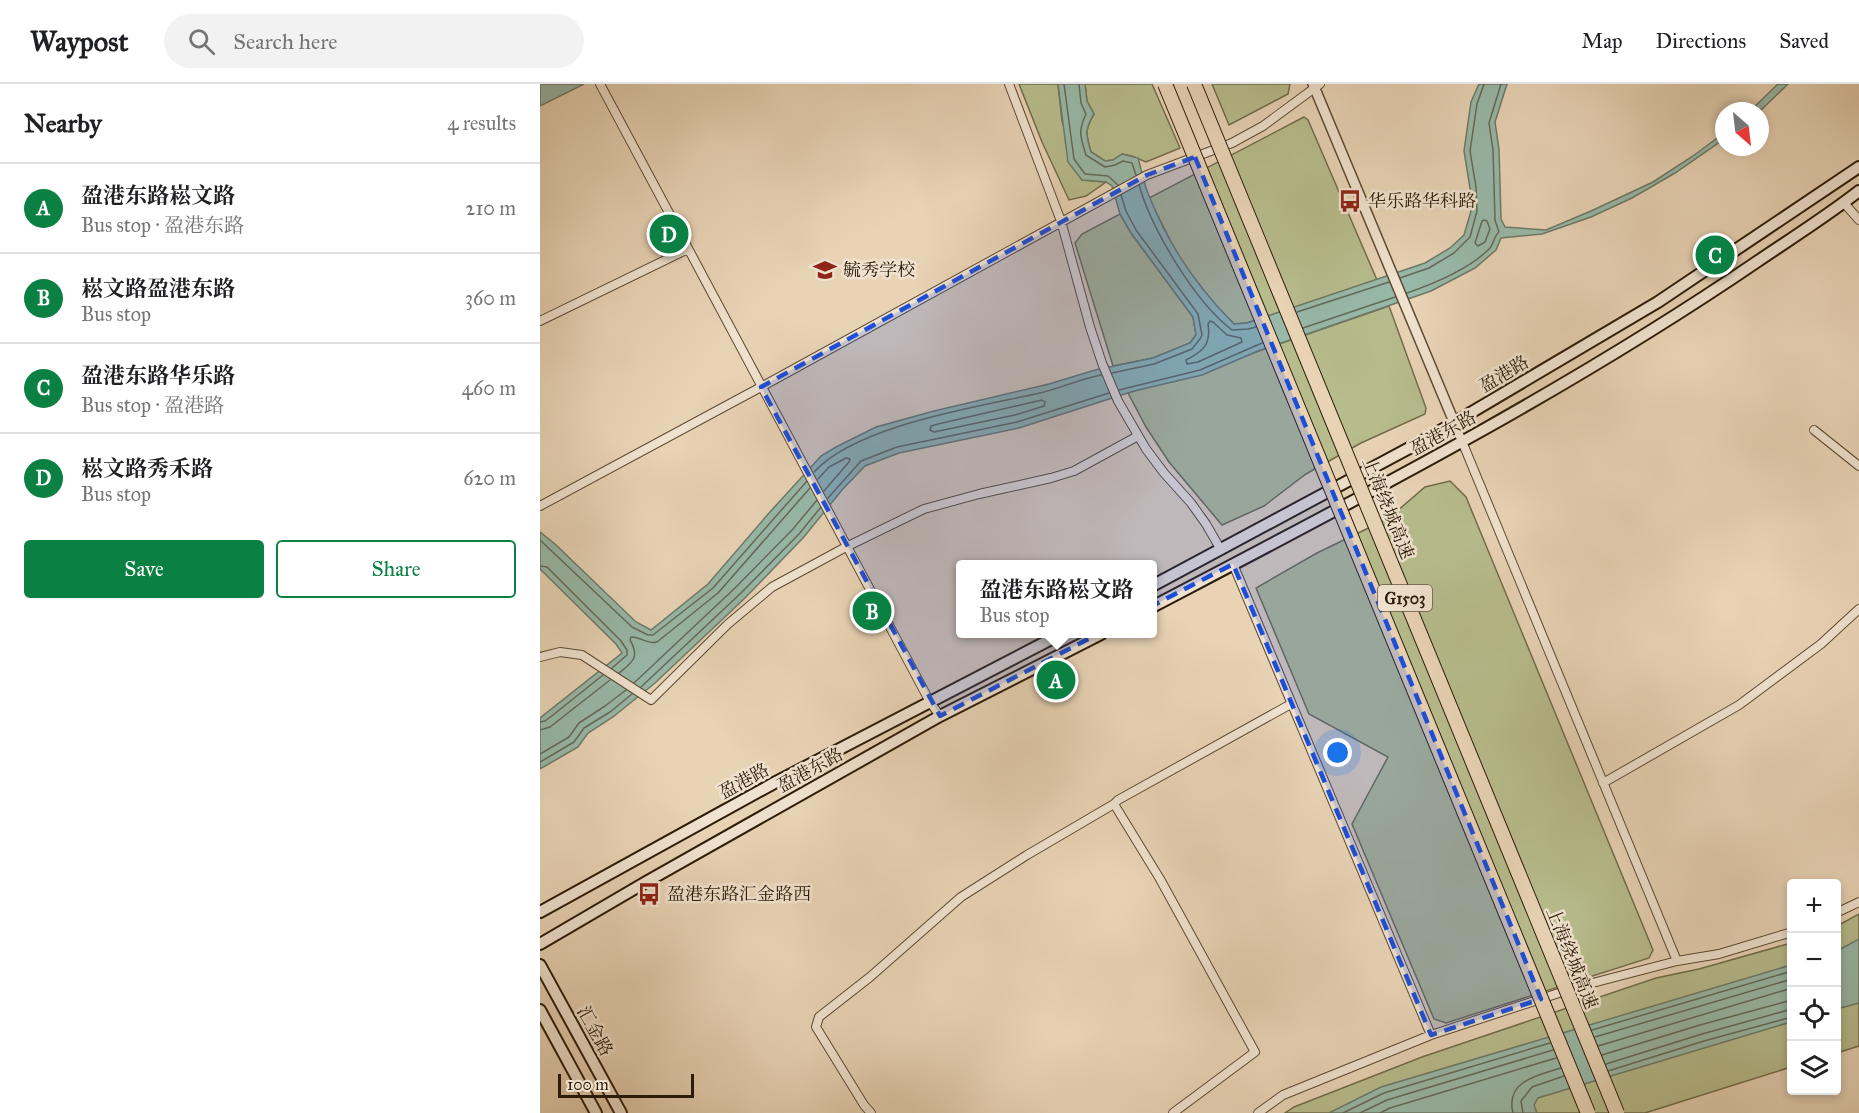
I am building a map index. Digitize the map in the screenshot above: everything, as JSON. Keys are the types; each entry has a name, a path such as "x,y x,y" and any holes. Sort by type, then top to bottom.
{"highway":[{"name":"G1503","path":"1165,84 1588,1113"},
{"name":"上海绕城高速","path":"1194,84 1617,1113"}],"main road":[{"name":"盈港路","path":"1157,583 1428,438 1658,302 1859,167"},
{"name":"盈港东路","path":"1157,604 1426,462 1577,376 1706,296 1859,191"},
{"name":"盈港路","path":"540,912 765,788 1052,638"},
{"name":"盈港东路","path":"540,944 939,716 1091,638"},
{"name":"汇金路","path":"540,965 621,1113"},
{"path":"540,1010 596,1113"}],"street":[{"path":"600,84 939,716"},
{"path":"1009,84 1061,221 1087,316 1102,363 1118,401 1138,436 1164,473 1196,510 1221,550"},
{"path":"540,506 1147,175 1232,143 1263,126 1316,85 1677,962"},
{"path":"1844,203 1859,220"},
{"path":"540,321 688,249"},
{"path":"1814,430 1859,466"},
{"path":"540,657 560,652 582,655 651,700 728,624 772,587 924,509 1074,471 1138,436"},
{"path":"1233,564 1431,1035"},
{"path":"1603,783 1739,705 1821,644 1859,609"},
{"path":"871,1113 816,1028 819,1017 961,897 1118,800 1291,704"},
{"path":"1114,804 1160,879 1255,1052 1173,1113"},
{"path":"1841,911 1859,902"},
{"path":"1258,1113 1283,1095 1431,1035 1577,987 1719,954 1788,933"}],"highlighted area":[{"path":"1195,157 1541,999 1431,1035 1233,564 940,716 761,387 1147,175"}],"green space":[{"path":"1019,84 1058,84 1062,121 1082,180 1106,182 1086,196 1069,200 1042,142"},
{"path":"1085,84 1152,84 1180,148 1146,162 1122,154 1113,160 1105,161 1091,152 1087,133 1094,114 1087,101"},
{"path":"1212,84 1290,84 1288,94 1229,125"},
{"path":"1304,117 1308,120 1377,280 1247,323 1234,324 1216,306 1180,260 1149,198"},
{"path":"1120,214 1131,233 1193,317 1196,335 1190,343 1153,358 1113,366 1075,243 1082,234"},
{"path":"1389,306 1426,408 1425,414 1361,443 1306,474 1264,506 1222,525 1169,462 1146,427 1128,393 1236,359"},
{"path":"1450,481 1466,497 1653,950 1649,958 1446,1023 1434,1019 1352,824 1388,757 1309,714 1256,588 1317,553 1389,518 1425,487"},
{"path":"1859,914 1859,1046 1841,1052 1841,933 1841,924"},
{"path":"1787,944 1787,1068 1645,1113 1285,1113 1294,1107 1422,1057 1656,978 1699,969"}],"water":[{"path":"540,84 584,84 540,106"},
{"path":"1058,84 1085,84 1087,101 1094,114 1087,133 1091,152 1105,161 1113,160 1122,154 1138,158 1148,193 1175,249 1208,296 1234,324 1247,323 1425,263 1450,248 1464,235 1471,211 1464,151 1471,102 1479,84 1507,84 1495,122 1499,149 1501,219 1505,227 1546,230 1653,182 1715,140 1715,145 1675,173 1632,198 1591,217 1542,234 1501,238 1496,250 1475,268 1431,291 1258,351 1202,375 1134,391 1019,428 899,453 865,466 803,538 745,598 655,683 613,717 588,733 578,747 540,769 540,718 622,653 616,644 540,569 540,532 636,622 651,630 708,584 821,456 836,447 876,427 1049,384 1095,370 1153,358 1190,343 1196,335 1193,317 1131,233 1120,214 1112,186 1106,182 1082,180 1068,162"},
{"path":"1778,84 1788,84 1769,102 1759,102"},
{"path":"1859,939 1859,1003 1841,1008 1841,987 1841,949"},
{"path":"1787,966 1787,1023 1538,1098 1534,1105 1537,1113 1329,1113 1381,1087"}],"place":[{"name":"华乐路华科路","path":"1350,201"},
{"name":"崧文路秀禾路","path":"669,234"},
{"name":"盈港东路华乐路","path":"1715,255"},
{"name":"毓秀学校","path":"825,270"},
{"name":"崧文路盈港东路","path":"872,611"},
{"name":"盈港东路崧文路","path":"1056,680"},
{"name":"盈港东路汇金路西","path":"649,894"}]}
